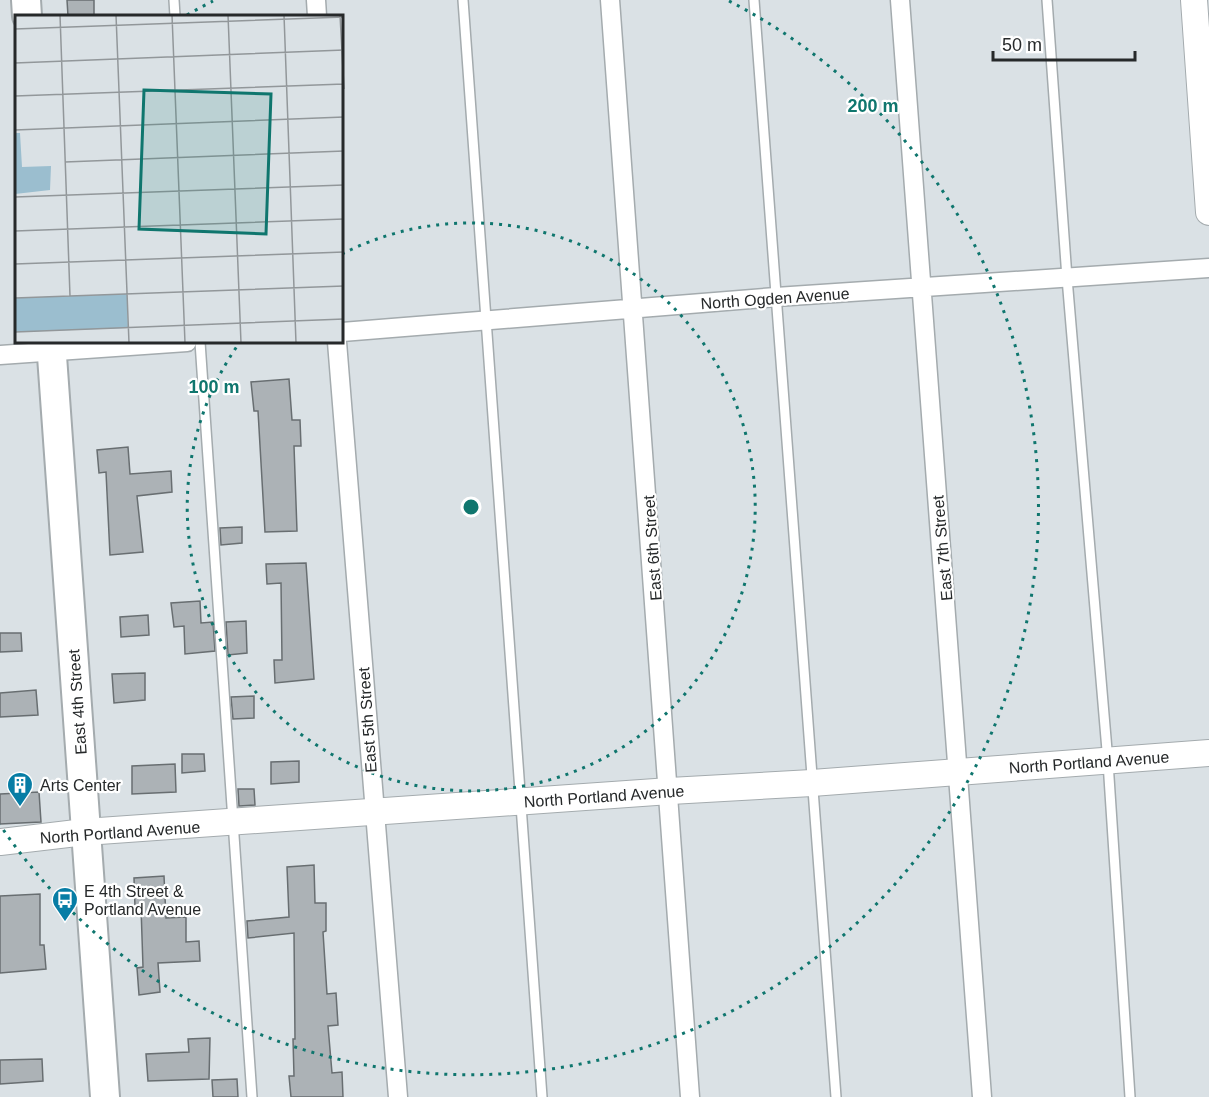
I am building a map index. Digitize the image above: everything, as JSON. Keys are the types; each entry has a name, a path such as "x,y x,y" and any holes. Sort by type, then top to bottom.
{"main road":[{"path":"26,0 27,15"},
{"name":"East 4th Street","path":"51,346 105,1097"}],"street":[{"path":"315,0 316,15"},
{"name":"East 6th Street","path":"610,0 670,790 690,1097"},
{"name":"East 7th Street","path":"900,0 982,1097"},
{"path":"1194,0 1209,212"},
{"name":"North Ogden Avenue","path":"344,332 776,297 1209,268"},
{"path":"0,355 51,346 119,344"},
{"name":"East 5th Street","path":"337,344 398,1097"},
{"name":"North Portland Avenue","path":"0,842 85,832 232,824 670,790 812,783 959,770 1108,762 1209,753"}],"lane":[{"path":"174,0 175,15"},
{"path":"463,0 542,1097"},
{"path":"754,0 836,1097"},
{"path":"1047,0 1067,278 1108,762 1130,1097"},
{"path":"200,344 252,1097"}],"building":[{"path":"67,0 94,0 94,15 68,15"},
{"path":"289,379 292,420 300,420 301,446 294,446 297,531 265,532 258,411 254,411 251,382"},
{"path":"128,447 130,474 171,471 172,492 137,496 143,552 110,555 106,472 99,473 97,450"},
{"path":"242,527 242,543 221,545 220,528"},
{"path":"306,563 314,679 275,683 274,660 282,660 281,583 267,584 266,564"},
{"path":"200,601 201,623 213,622 215,651 185,654 184,626 174,627 171,603"},
{"path":"148,615 149,635 121,637 120,617"},
{"path":"246,621 247,653 228,655 226,622"},
{"path":"0,633 21,633 22,651 0,652"},
{"path":"145,673 145,700 114,703 112,674"},
{"path":"36,690 38,715 0,717 0,693"},
{"path":"254,696 254,718 233,719 231,697"},
{"path":"182,754 204,754 205,771 182,773"},
{"path":"299,761 299,782 271,784 271,762"},
{"path":"175,764 176,792 132,794 132,766"},
{"path":"238,789 254,789 255,805 239,806"},
{"name":"Arts Center","path":"39,792 41,822 0,824 0,794"},
{"path":"314,865 315,903 326,903 326,931 323,932 327,994 336,993 338,1025 328,1026 332,1073 342,1072 343,1097 291,1097 289,1076 294,1076 293,1039 295,1039 294,933 248,938 247,921 289,917 287,867"},
{"path":"164,876 166,918 186,917 186,942 199,941 200,961 158,963 160,992 139,995 137,968 143,967 141,907 135,907 134,878"},
{"path":"40,894 40,945 44,945 46,969 0,973 0,896"},
{"path":"210,1038 209,1079 148,1081 146,1054 189,1052 188,1039"},
{"path":"42,1059 43,1081 0,1084 0,1060"},
{"path":"237,1079 238,1097 213,1097 212,1080"}],"place":[{"name":"Arts Center","path":"20,808"},
{"name":"E 4th Street & Portland Avenue","path":"65,923"}]}
